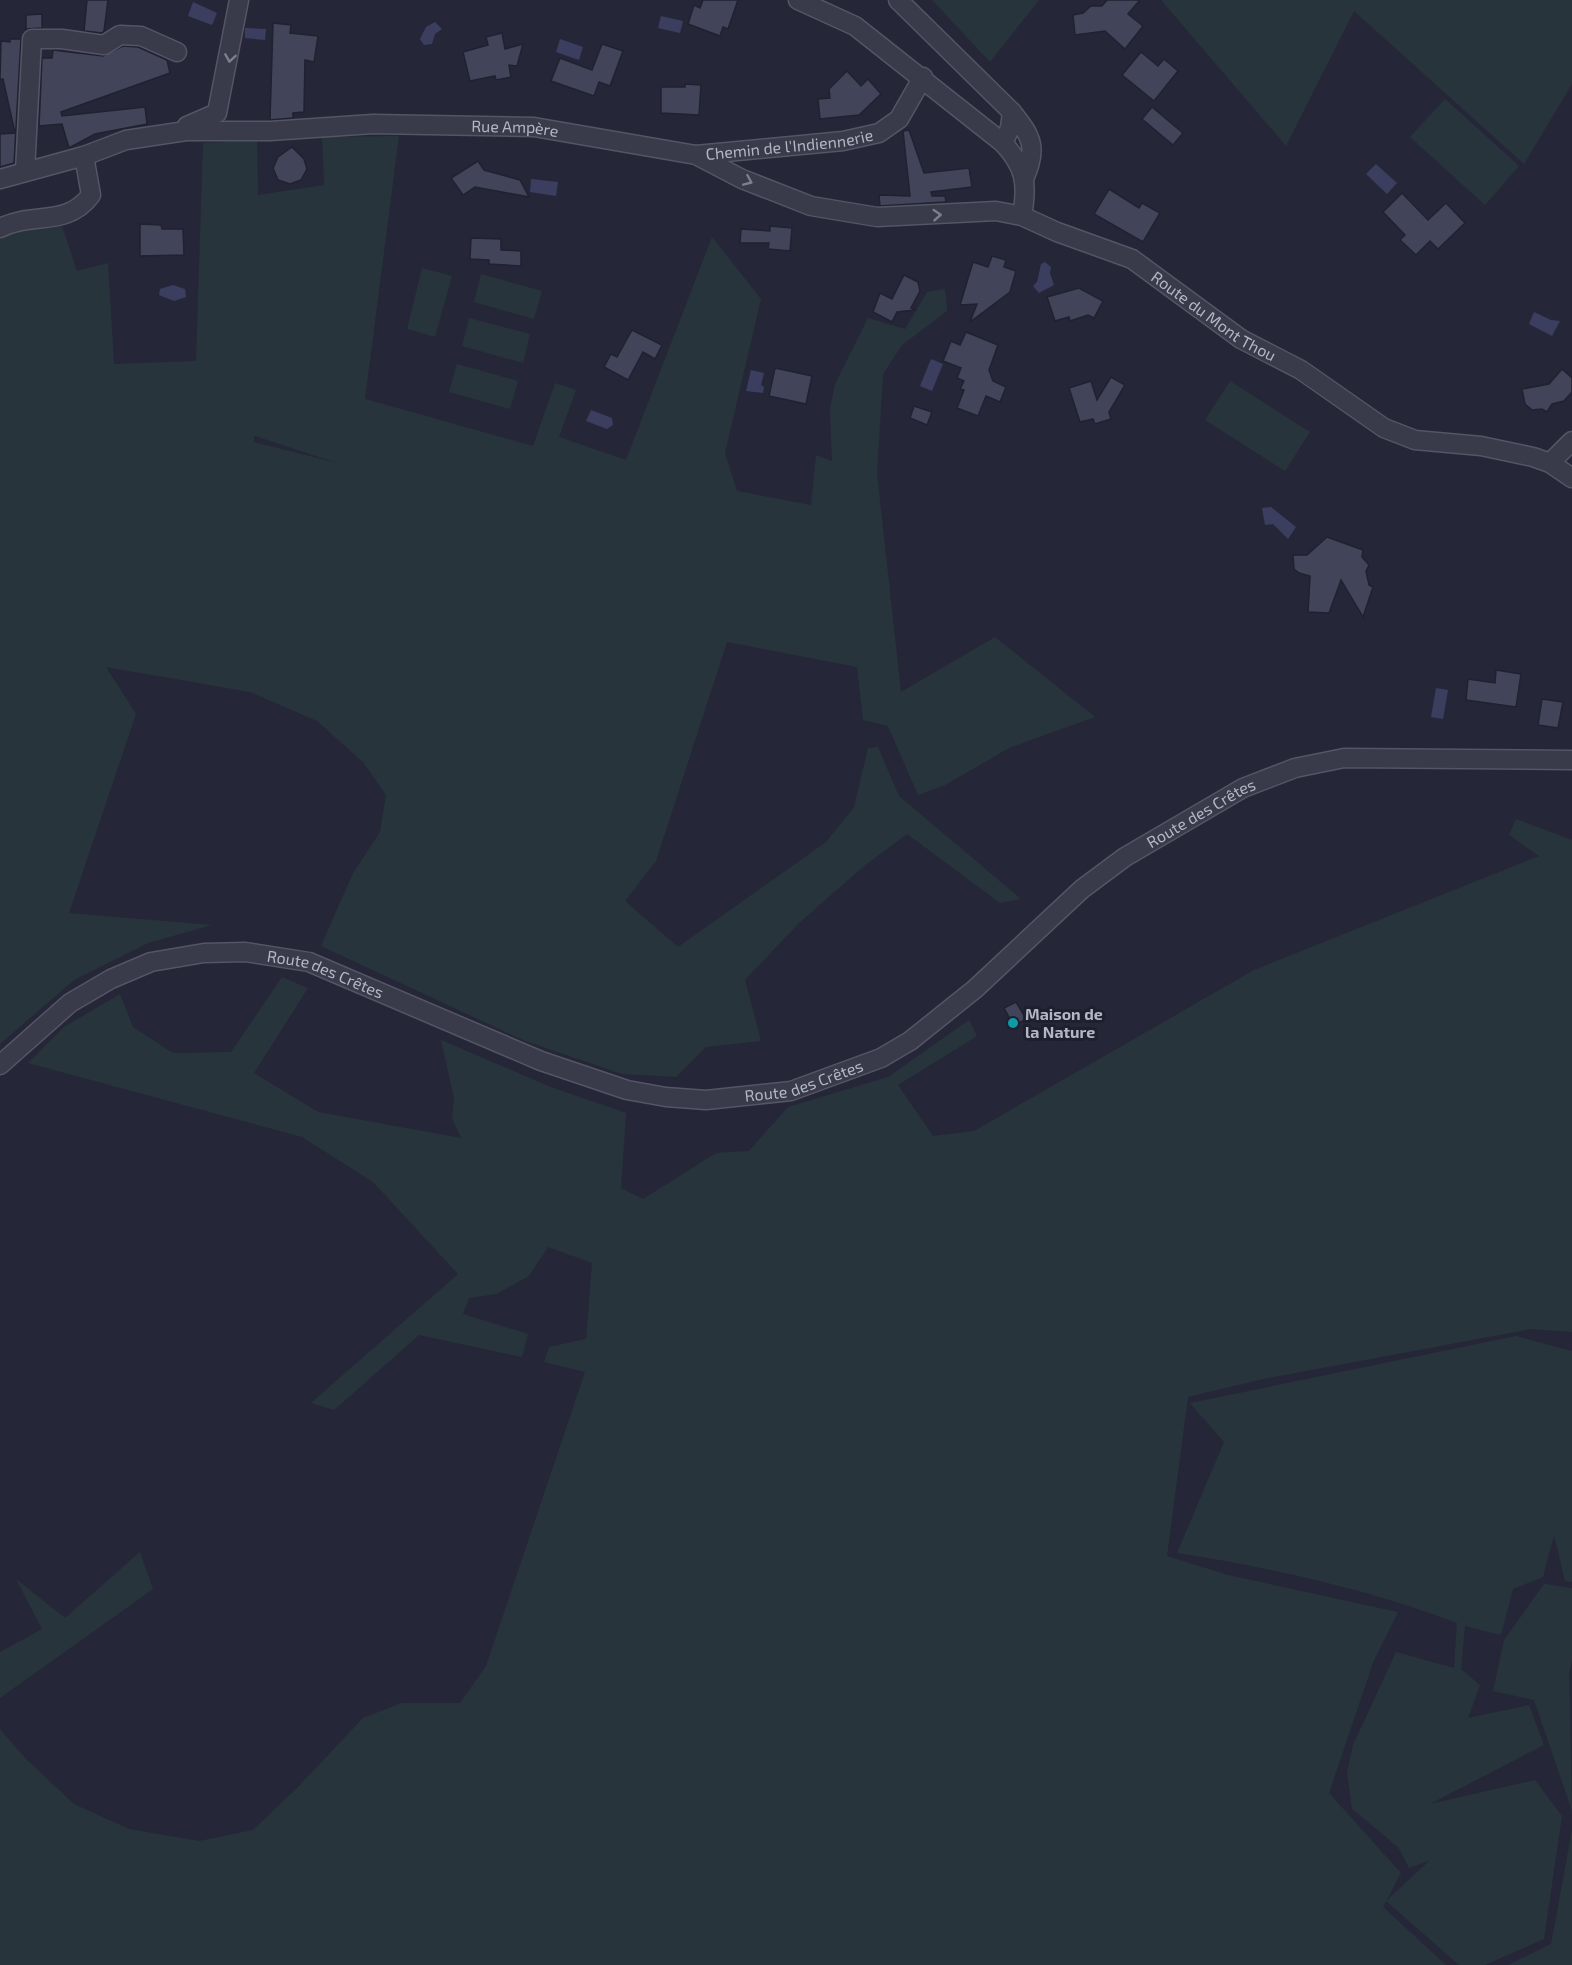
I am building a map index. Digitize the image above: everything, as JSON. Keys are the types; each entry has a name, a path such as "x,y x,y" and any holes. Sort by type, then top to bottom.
{"street":[{"path":"186,131 187,126 217,113 239,0"},
{"path":"798,0 855,26 923,77 1003,143 1019,160 1024,179 1022,216"},
{"path":"898,0 1012,112 1025,129 1033,146 1032,161 1024,179"},
{"path":"25,171 32,39 62,39 104,45 120,35 141,36 177,52"},
{"name":"Chemin de l'Indiennerie","path":"696,155 843,141 879,133 899,119 923,77"},
{"path":"1003,143 1011,128 1012,112"},
{"name":"Rue Ampère","path":"0,179 84,156 126,140 186,131 270,131 373,124 534,128 696,155 742,179 811,206 877,217 996,211 1022,216"},
{"path":"0,228 16,219 64,216 80,209 91,195 84,156"},
{"name":"Route du Mont Thou","path":"1022,216 1057,232 1132,259 1241,339 1301,370 1384,428 1415,440 1481,446 1550,463 1572,478"},
{"path":"1550,463 1572,441"},
{"name":"Route des Crêtes","path":"0,1065 70,1003 111,979 151,962 204,952 245,952 309,962 541,1061 627,1090 666,1097 706,1100 790,1091 881,1058 910,1041 975,989 1082,889 1125,857 1243,788 1295,768 1344,758 1572,760"}],"shaded area":[{"path":"932,0 1039,0 990,62"},
{"path":"1161,0 1572,0 1572,84 1524,164 1354,11 1286,146"},
{"path":"1445,99 1519,166 1485,205 1410,137"},
{"path":"399,136 365,399 533,446 555,383 576,390 559,437 626,460 712,237 761,299 725,453 737,491 811,505 816,455 832,461 830,409 835,384 868,318 905,329 927,292 945,289 947,311 902,345 883,374 877,473 901,692 995,637 1095,717 1011,747 945,785 918,795 888,726 863,720 857,667 727,642 656,861 625,901 678,947 826,842 854,807 868,748 878,747 899,796 1021,899 1000,903 907,834 864,866 799,923 745,980 761,1041 706,1047 676,1077 622,1074 525,1041 321,946 353,873 380,832 386,795 363,762 317,721 250,692 106,667 136,714 69,913 212,925 148,943 74,980 0,1044 0,238 26,226 62,226 77,271 108,263 114,364 196,361 203,143 257,140 258,195 324,185 322,137","holes":["254,436 337,463 254,442"]},
{"path":"422,268 452,276 435,337 407,329"},
{"path":"481,274 542,291 534,319 474,302"},
{"path":"469,318 530,334 523,363 462,346"},
{"path":"457,364 518,381 510,409 449,392"},
{"path":"1230,381 1310,432 1285,471 1205,420"},
{"path":"1516,819 1572,840 1572,1332 1532,1329 1263,1379 1188,1397 1167,1556 1228,1575 1398,1612 1374,1660 1329,1793 1401,1873 1383,1907 1446,1965 0,1965 0,1729 25,1758 74,1804 129,1829 199,1841 253,1830 297,1788 363,1718 402,1703 460,1703 486,1666 585,1372 544,1362 549,1347 586,1339 592,1263 548,1247 529,1276 496,1294 469,1298 463,1314 528,1334 522,1357 419,1335 334,1410 311,1403 458,1274 373,1182 302,1137 28,1063 64,1027 120,994 133,1027 173,1053 231,1052 282,977 308,988 254,1073 318,1112 461,1138 452,1118 454,1098 441,1040 551,1087 626,1113 621,1188 643,1199 716,1153 749,1151 788,1107 888,1077 969,1020 977,1036 898,1085 933,1136 974,1131 1254,970 1539,856 1509,835"},
{"path":"1516,1336 1572,1351 1572,1582 1565,1581 1554,1535 1543,1577 1513,1589 1501,1635 1465,1626 1461,1669 1480,1685 1468,1718 1529,1705 1544,1745 1430,1804 1535,1780 1562,1816 1544,1939 1485,1965 1459,1965 1386,1901 1429,1861 1409,1868 1398,1847 1352,1809 1347,1772 1353,1745 1396,1652 1454,1668 1457,1623 1390,1600 1319,1581 1177,1553 1224,1442 1190,1403"},
{"path":"140,1552 153,1589 0,1698 0,1652 42,1629 16,1579 65,1618"},
{"path":"1544,1584 1572,1588 1572,1660 1569,1672 1572,1811 1534,1700 1493,1691 1504,1640"},
{"path":"1572,1830 1572,1965 1508,1965 1551,1944"}],"water":[{"path":"193,2 217,13 212,25 188,16"},
{"path":"661,16 683,21 680,33 658,28"},
{"path":"435,22 442,29 435,34 432,44 424,45 420,39 426,27"},
{"path":"245,28 266,29 265,40 245,38"},
{"path":"560,39 583,47 579,60 556,52"},
{"path":"1376,164 1397,183 1387,194 1366,174"},
{"path":"531,179 558,182 556,196 530,192"},
{"path":"1045,262 1051,267 1050,273 1054,285 1039,293 1033,286 1037,282 1041,264"},
{"path":"173,285 185,289 186,297 174,301 159,295 160,289"},
{"path":"1534,312 1551,320 1560,321 1552,336 1529,324"},
{"path":"931,359 943,364 932,391 920,386"},
{"path":"751,370 764,373 761,385 764,387 763,393 746,391"},
{"path":"591,410 612,418 613,425 607,429 586,421"},
{"path":"1271,507 1296,527 1288,539 1273,524 1265,525 1262,508"},
{"path":"1436,688 1448,690 1443,719 1431,717"}],"building":[{"path":"87,0 108,0 102,33 84,31"},
{"path":"703,0 738,0 728,29 723,27 720,36 688,24 694,5 700,8"},
{"path":"1107,0 1140,0 1128,14 1143,26 1125,49 1105,31 1075,35 1073,15 1083,13 1091,6 1102,6"},
{"path":"42,14 42,28 26,29 26,15"},
{"path":"273,23 291,25 290,33 318,36 314,62 305,60 304,112 293,113 293,118 270,120"},
{"path":"502,33 505,49 523,44 517,66 509,65 511,77 496,80 495,76 470,81 463,52 488,45 486,37"},
{"path":"10,39 21,39 14,163 0,167 0,134 15,133 3,79 0,79 1,41 10,42"},
{"path":"602,44 623,51 610,86 599,82 594,96 551,81 560,58 592,70"},
{"path":"123,46 138,47 167,60 170,73 61,112 62,116 145,107 147,124 95,134 69,148 62,124 39,126 42,58 52,58 53,50 103,56"},
{"path":"1141,52 1158,66 1164,59 1178,71 1154,101 1122,75"},
{"path":"847,71 861,86 868,79 881,94 859,115 820,119 818,99 830,98 829,89"},
{"path":"685,84 701,85 699,115 661,113 661,87 685,87"},
{"path":"1152,107 1183,133 1173,145 1142,119"},
{"path":"909,130 924,173 969,168 972,187 931,192 932,196 945,196 946,202 880,206 879,195 910,196 903,131"},
{"path":"292,147 304,159 307,169 301,180 290,184 278,180 273,168 278,157"},
{"path":"478,161 484,170 520,180 529,197 475,187 463,195 451,178"},
{"path":"1109,189 1139,208 1142,203 1160,213 1143,242 1094,214"},
{"path":"1402,193 1428,220 1446,203 1465,223 1438,249 1430,241 1416,255 1400,240 1405,235 1383,212"},
{"path":"140,224 161,225 162,229 183,229 184,255 140,256"},
{"path":"770,226 792,228 790,251 768,249 769,243 740,243 741,229 770,231"},
{"path":"471,238 501,239 501,250 521,251 521,266 489,264 489,260 470,259"},
{"path":"992,256 1006,260 1004,267 1016,271 1010,292 970,322 977,304 960,305 973,262 988,267"},
{"path":"904,275 918,282 920,291 911,308 915,310 897,312 892,322 873,312 880,293 892,299"},
{"path":"1079,288 1103,301 1094,318 1088,315 1070,321 1069,317 1055,321 1047,297"},
{"path":"632,330 662,345 655,359 643,352 628,380 604,367 611,354 617,357"},
{"path":"966,332 998,345 989,370 993,381 1006,387 1000,402 986,396 978,416 957,408 964,390 960,389 964,381 957,378 961,368 943,361 951,341 960,345"},
{"path":"775,368 812,376 806,404 769,396"},
{"path":"1562,369 1572,378 1572,392 1564,401 1552,404 1547,412 1542,409 1532,410 1525,404 1522,389 1549,384"},
{"path":"1111,377 1125,385 1109,412 1111,419 1095,424 1093,419 1080,422 1069,388 1091,381 1097,400"},
{"path":"914,406 932,412 927,425 910,418"},
{"path":"1327,537 1363,550 1362,557 1369,565 1366,571 1369,585 1373,587 1363,617 1341,580 1329,613 1308,612 1310,576 1294,569 1293,555 1307,555"},
{"path":"1496,670 1521,674 1516,707 1466,700 1468,679 1495,683"},
{"path":"1542,699 1563,702 1558,728 1538,725"},
{"path":"1016,1002 1026,1019 1014,1026 1004,1008"}],"place":[{"name":"Maison de la Nature","path":"1013,1023"}]}
